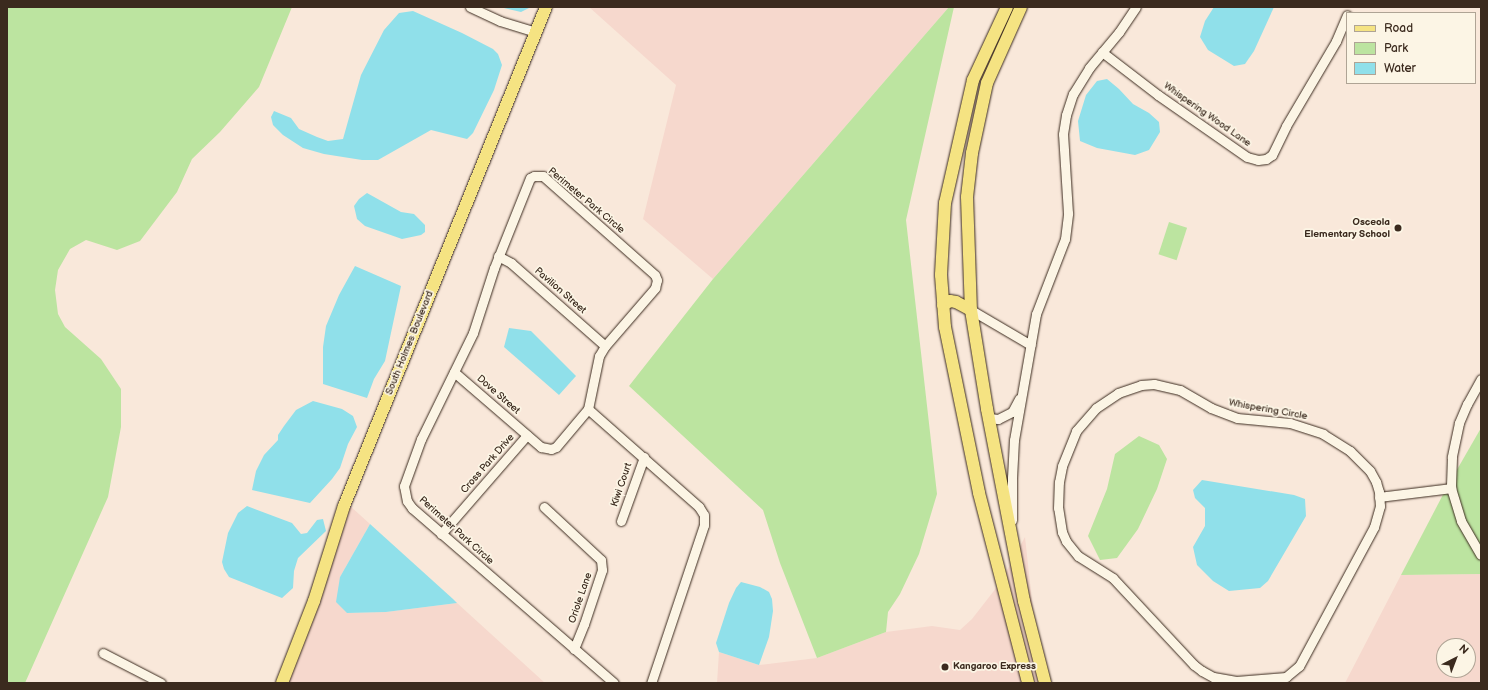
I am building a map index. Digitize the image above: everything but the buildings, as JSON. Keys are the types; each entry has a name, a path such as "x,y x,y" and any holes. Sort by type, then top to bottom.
{"main road":[{"name":"South Holmes Boulevard","path":"282,683 314,601 344,506 546,7"},
{"path":"1007,7 973,80 945,202 941,275 945,327 979,493 1028,683"},
{"path":"1021,7 987,83 972,153 967,197 971,310 989,418 1024,601 1045,683"},
{"path":"943,305 950,301 956,302 971,310"}],"street":[{"path":"470,7 500,21 536,32"},
{"path":"1013,541 1012,478 1014,440 1036,314 1065,239 1068,213 1063,134 1066,115 1073,94 1089,68 1136,7"},
{"name":"Whispering Wood Lane","path":"1102,52 1158,95 1247,157 1258,160 1266,159 1272,155 1286,126 1336,41 1346,16"},
{"name":"Perimeter Park Circle","path":"588,409 596,368 605,346 655,288 657,280 655,274 543,176 534,176 530,178 498,256 473,333 421,438 404,486 407,501 412,508 614,683"},
{"name":"Pavilion Street","path":"498,256 511,263 605,346"},
{"path":"971,310 1031,345"},
{"name":"Dove Street","path":"454,372 527,435"},
{"path":"1481,379 1467,404 1459,423 1452,457 1451,488 1461,521 1481,555"},
{"name":"Whispering Circle","path":"1154,384 1168,386 1192,396 1224,414 1250,420 1290,423 1323,434 1350,451 1362,462 1376,482 1379,497 1378,516 1374,527 1300,666 1293,673 1277,679 1236,682 1213,676 1194,665 1113,578 1078,556 1066,542 1062,532 1058,508 1059,482 1070,443 1085,418 1106,401 1130,388 1154,384"},
{"path":"989,418 998,419 1012,412 1023,393"},
{"path":"588,409 699,507 704,515 704,525 651,683"},
{"name":"Cross Park Drive","path":"441,534 527,435 541,447 551,449 556,447 588,409"},
{"name":"Kiwi Court","path":"621,521 644,457"},
{"path":"1379,497 1451,488"},
{"name":"Oriole Lane","path":"544,507 601,560 602,570 574,649"},
{"path":"103,653 161,683"}],"shaded area":[{"path":"589,7 949,7 713,279 643,219 676,85"},
{"path":"349,505 370,524 340,577 347,613 386,612 457,603 545,683 287,683"},
{"path":"1025,537 1041,683 717,683 719,652 759,665 817,658 886,632 932,626 960,630 972,619 1000,583"},
{"path":"1481,574 1481,683 1345,683 1401,575"}],"green space":[{"path":"7,7 292,7 259,87 220,132 192,159 177,192 140,241 117,250 86,240 70,249 58,270 55,290 58,314 65,327 101,359 121,389 121,427 108,497 25,683 7,683"},
{"path":"949,7 954,7 906,220 937,494 919,554 900,594 888,612 886,632 817,658 780,563 763,510 629,386 713,279"},
{"path":"1169,222 1187,228 1177,260 1158,254"},
{"path":"1481,428 1481,574 1401,575 1447,487"},
{"path":"1139,436 1159,445 1167,459 1157,489 1138,529 1117,558 1100,560 1088,536 1107,489 1115,454"}],"water":[{"path":"500,7 531,7 521,12"},
{"path":"1214,7 1274,7 1254,51 1245,64 1234,66 1208,50 1200,37 1205,21"},
{"path":"413,11 462,33 493,49 498,54 502,65 494,90 473,133 467,139 431,130 378,160 362,160 324,154 303,148 283,135 273,125 271,117 274,111 291,118 299,129 317,137 328,141 343,139 361,75 384,30 399,13"},
{"path":"1107,79 1133,104 1149,113 1159,122 1160,132 1149,150 1135,155 1097,148 1080,141 1078,121 1086,95 1097,81"},
{"path":"367,193 401,212 414,214 425,225 425,232 421,235 402,239 365,226 357,219 354,206 359,199"},
{"path":"355,266 401,286 385,361 374,379 367,398 323,384 323,347 326,326 339,295"},
{"path":"509,328 531,331 576,376 559,395 504,347"},
{"path":"313,401 342,409 353,416 357,427 348,444 340,468 310,503 252,490 256,471 264,455 278,440 278,435 296,410"},
{"path":"1202,480 1294,495 1305,499 1306,516 1268,581 1260,588 1229,591 1213,581 1197,565 1193,547 1205,526 1205,508 1195,498 1193,490"},
{"path":"247,506 292,523 301,534 307,533 317,520 323,519 326,531 298,558 294,571 293,588 282,598 229,577 224,569 222,562 228,533 238,513"},
{"path":"370,524 457,603 386,612 347,613 336,602 340,577"},
{"path":"741,582 760,587 769,592 772,599 773,611 769,637 759,665 719,652 716,643 729,603 736,588"}],"place":[{"name":"Osceola Elementary School","path":"1398,228"},
{"name":"Kangaroo Express","path":"945,667"}]}
